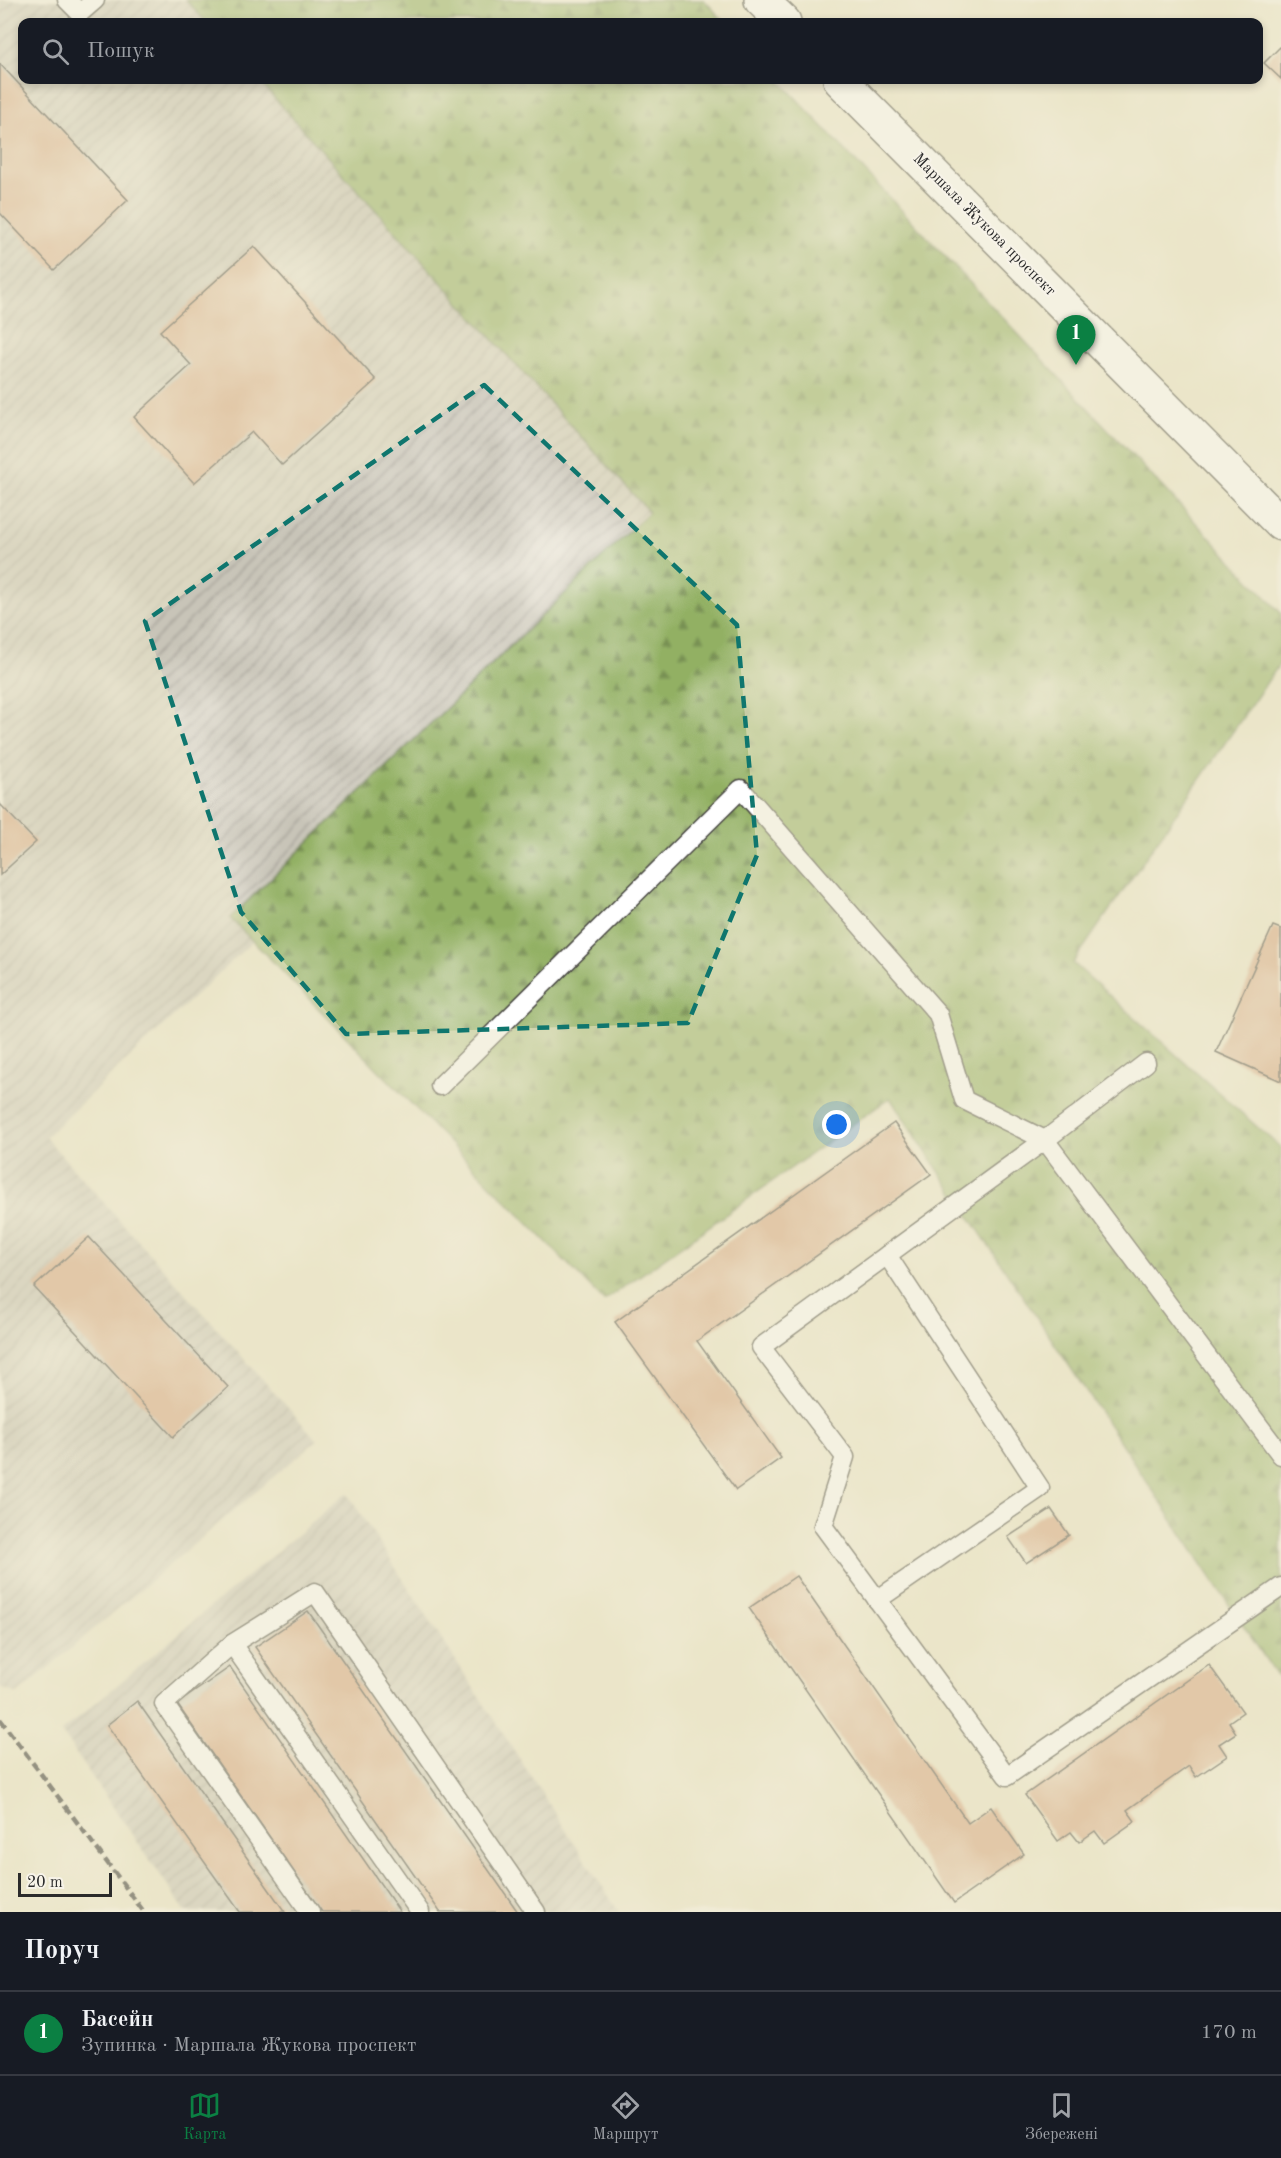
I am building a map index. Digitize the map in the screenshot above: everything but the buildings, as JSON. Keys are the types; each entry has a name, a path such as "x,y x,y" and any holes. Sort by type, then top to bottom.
{"street":[{"path":"761,0 780,18"},
{"name":"Маршала Жукова проспект","path":"844,84 1281,524"}],"lane":[{"path":"67,0 80,13 95,0"},
{"path":"440,1086 741,789 938,1014 964,1100 1045,1140 1281,1455"},
{"path":"1146,1063 1045,1140 761,1347 845,1457 823,1526 1007,1776 1281,1587"},
{"path":"877,1600 1040,1488 887,1255"},
{"path":"310,1912 164,1704 232,1644 315,1593 536,1912"},
{"path":"232,1644 420,1912"}],"highlighted area":[{"path":"484,385 737,625 757,855 688,1023 346,1034 241,912 145,621"}],"shaded area":[{"path":"0,0 198,0 215,18 18,18 18,84 276,84 681,514 338,861 45,1137 317,1440 17,1694 0,1687"},
{"path":"347,1493 619,1912 186,1912 61,1732"}],"green space":[{"path":"186,0 704,0 721,18 202,18"},
{"path":"262,84 783,84 1281,613 1281,662 1073,963 1281,1148 1281,1682 890,1098 604,1301 230,918 649,512"}],"railway":[{"path":"0,1719 144,1912"}],"place":[{"name":"Басейн","path":"1076,365"}]}
